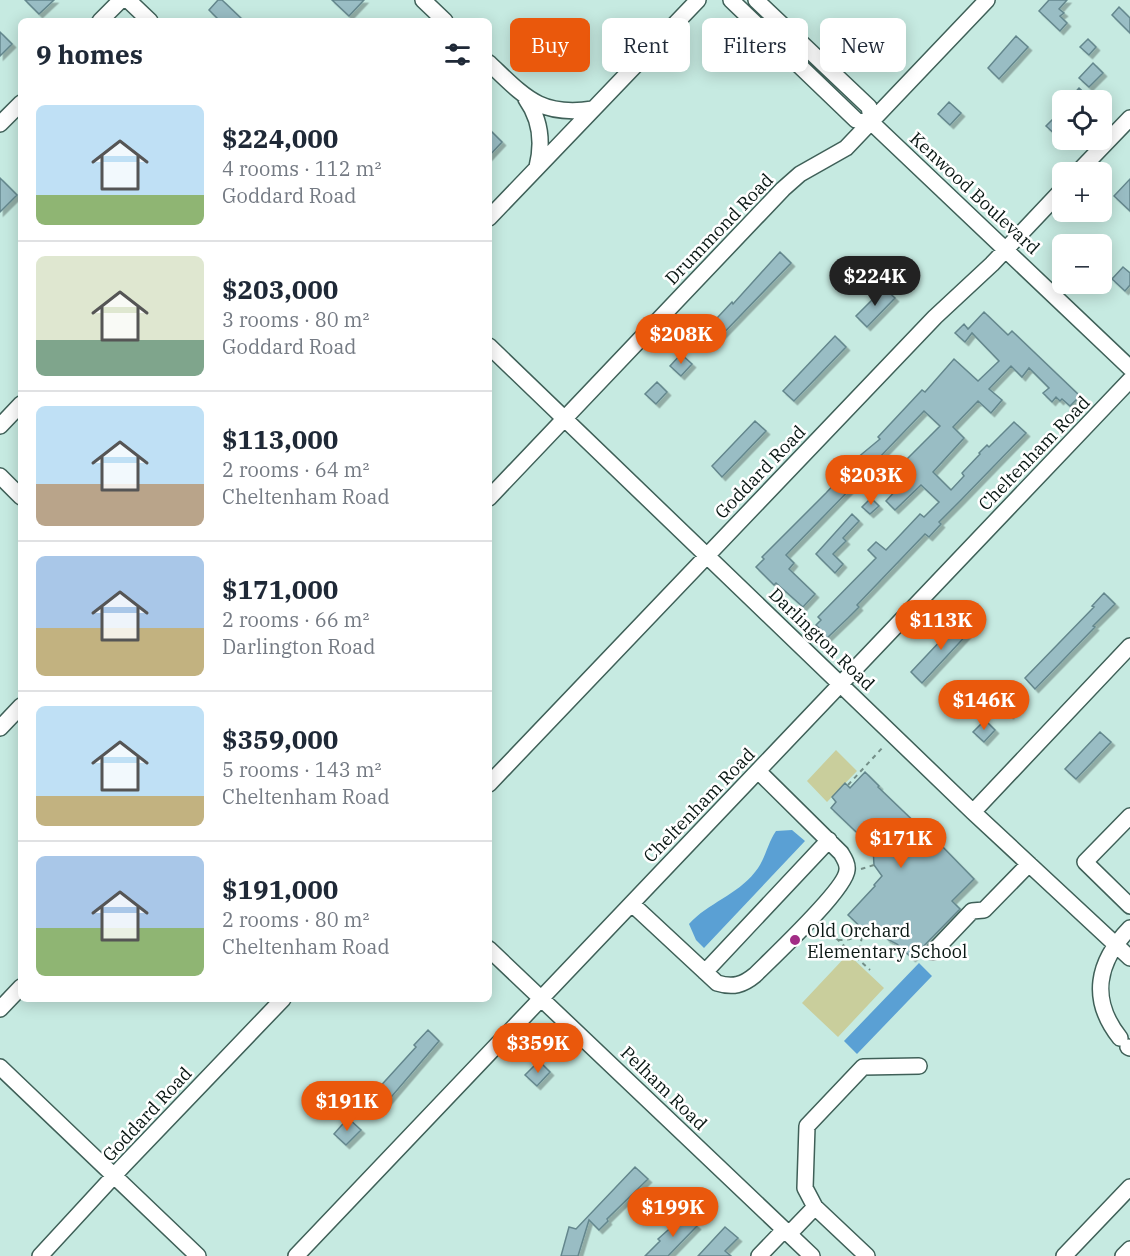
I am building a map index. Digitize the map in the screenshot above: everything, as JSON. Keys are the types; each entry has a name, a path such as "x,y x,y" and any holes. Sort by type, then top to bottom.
{"street":[{"path":"103,18 121,0"},
{"path":"128,0 147,18"},
{"path":"423,0 442,18"},
{"path":"492,215 698,0"},
{"name":"Kenwood Boulevard","path":"731,0 856,120 872,123 1130,368"},
{"name":"Kenwood Boulevard","path":"756,0 869,107 872,123"},
{"name":"Drummond Road","path":"492,495 783,189 800,174 846,148 987,0"},
{"path":"492,66 522,94 538,105 567,112 593,109"},
{"path":"522,94 533,109 541,136 540,155 536,168"},
{"path":"0,124 18,106"},
{"path":"1088,162 1130,118"},
{"name":"Goddard Road","path":"492,781 935,317 1006,249 1052,201"},
{"name":"Darlington Road","path":"492,349 973,812 1130,958"},
{"name":"Cheltenham Road","path":"296,1256 1130,380"},
{"path":"0,426 18,407"},
{"path":"0,476 18,494"},
{"path":"973,812 1130,645"},
{"path":"0,728 18,709"},
{"path":"632,904 717,983 735,986 746,983 755,975 836,891 847,872 842,853 758,771"},
{"path":"1130,816 1085,862 1130,906"},
{"path":"705,972 829,840"},
{"path":"933,952 972,911 984,910 1029,864"},
{"path":"1126,1045 1109,1026 1103,1009 1100,986 1103,968 1115,944 1130,928"},
{"name":"Pelham Road","path":"492,951 812,1256"},
{"path":"0,1009 18,990"},
{"name":"Goddard Road","path":"40,1256 280,1002"},
{"path":"867,1256 815,1207 805,1188 807,1126 863,1067 919,1066"},
{"path":"0,1067 198,1256"},
{"path":"1064,1256 1130,1187"},
{"path":"759,1256 815,1207"},
{"path":"1123,1256 1130,1249"}],"path":[{"path":"848,785 884,747"},
{"path":"859,870 874,865"},
{"path":"821,924 870,970"},
{"path":"858,959 862,936 865,932"},
{"path":"838,940 849,940 862,936"}],"green space":[{"path":"836,750 857,771 827,802 807,781"},
{"path":"848,954 884,988 838,1037 802,1003"}],"water":[{"path":"792,830 805,841 704,948 696,940 689,924 748,880 761,863 776,831"},
{"path":"919,963 932,976 857,1054 844,1041"}],"building":[{"path":"25,0 54,0 39,14"},
{"path":"218,0 222,0 241,18 217,18 209,10"},
{"path":"332,0 364,0 349,16"},
{"path":"1049,0 1067,0 1059,9 1064,13 1060,16 1067,23 1060,31 1039,11"},
{"path":"1119,7 1130,18 1130,33 1112,15"},
{"path":"0,32 12,44 0,56"},
{"path":"1016,36 1028,47 999,79 988,68"},
{"path":"1088,39 1096,47 1089,55 1080,47"},
{"path":"1093,63 1103,73 1089,87 1079,78"},
{"path":"949,102 961,113 950,125 938,114"},
{"path":"1052,120 1052,131 1046,126"},
{"path":"492,132 502,142 492,153"},
{"path":"0,178 17,195 0,212"},
{"path":"1130,179 1130,211 1114,196"},
{"path":"780,252 791,263 714,343 703,333"},
{"path":"1123,267 1130,273 1130,285 1125,291 1112,279"},
{"path":"884,288 895,298 867,327 856,316"},
{"path":"984,312 1008,335 1012,331 1080,396 1070,406 1056,397 1052,402 1043,393 1049,388 1029,368 1022,377 1011,366 989,389 1002,400 991,413 978,401 953,427 964,438 933,472 951,490 964,476 962,473 979,453 987,445 989,447 1014,422 1026,433 939,522 941,524 929,537 925,534 857,605 859,607 825,640 817,632 820,629 816,625 821,620 818,617 876,558 868,550 876,542 886,550 920,514 924,517 939,502 921,485 895,510 886,501 899,487 889,477 940,426 924,411 878,459 887,468 867,488 859,480 786,555 794,563 789,569 815,594 803,607 776,583 774,585 756,567 764,559 762,557 826,493 853,464 851,463 880,439 878,437 922,390 925,392 954,359 978,381 999,361 972,333 965,342 955,333 964,324 968,329"},
{"path":"835,336 846,347 794,401 783,391"},
{"path":"681,354 692,364 681,376 670,366"},
{"path":"657,382 667,392 656,404 645,394"},
{"path":"755,421 766,431 722,477 712,466"},
{"path":"871,498 879,506 870,514 862,507"},
{"path":"852,514 859,521 843,538 846,541 833,554 843,564 835,573 816,554"},
{"path":"1104,593 1115,604 1035,689 1025,678 1094,607 1092,606"},
{"path":"961,619 972,629 922,683 911,672"},
{"path":"1010,692 1021,703 1010,715 999,705"},
{"path":"985,720 995,730 984,742 973,732"},
{"path":"1100,732 1111,742 1076,779 1065,769"},
{"name":"Old Orchard Elementary School","path":"865,772 974,879 952,901 960,909 912,958 897,944 887,939 876,925 868,934 848,915 882,876 874,865 873,848 831,808 836,802 832,797 845,783 850,788"},
{"path":"428,1030 439,1041 387,1102 376,1091 416,1047 414,1045"},
{"path":"539,1061 550,1072 537,1086 525,1075"},
{"path":"348,1118 361,1130 346,1145 334,1134"},
{"path":"635,1167 648,1179 607,1219 608,1221 599,1230 589,1220 578,1256 561,1256 569,1227 576,1229"},
{"path":"685,1215 697,1226 668,1256 645,1256 660,1241 658,1239"},
{"path":"725,1227 738,1238 725,1251 731,1256 698,1256"}],"place":[{"name":"Old Orchard Elementary School","path":"795,940"}]}
